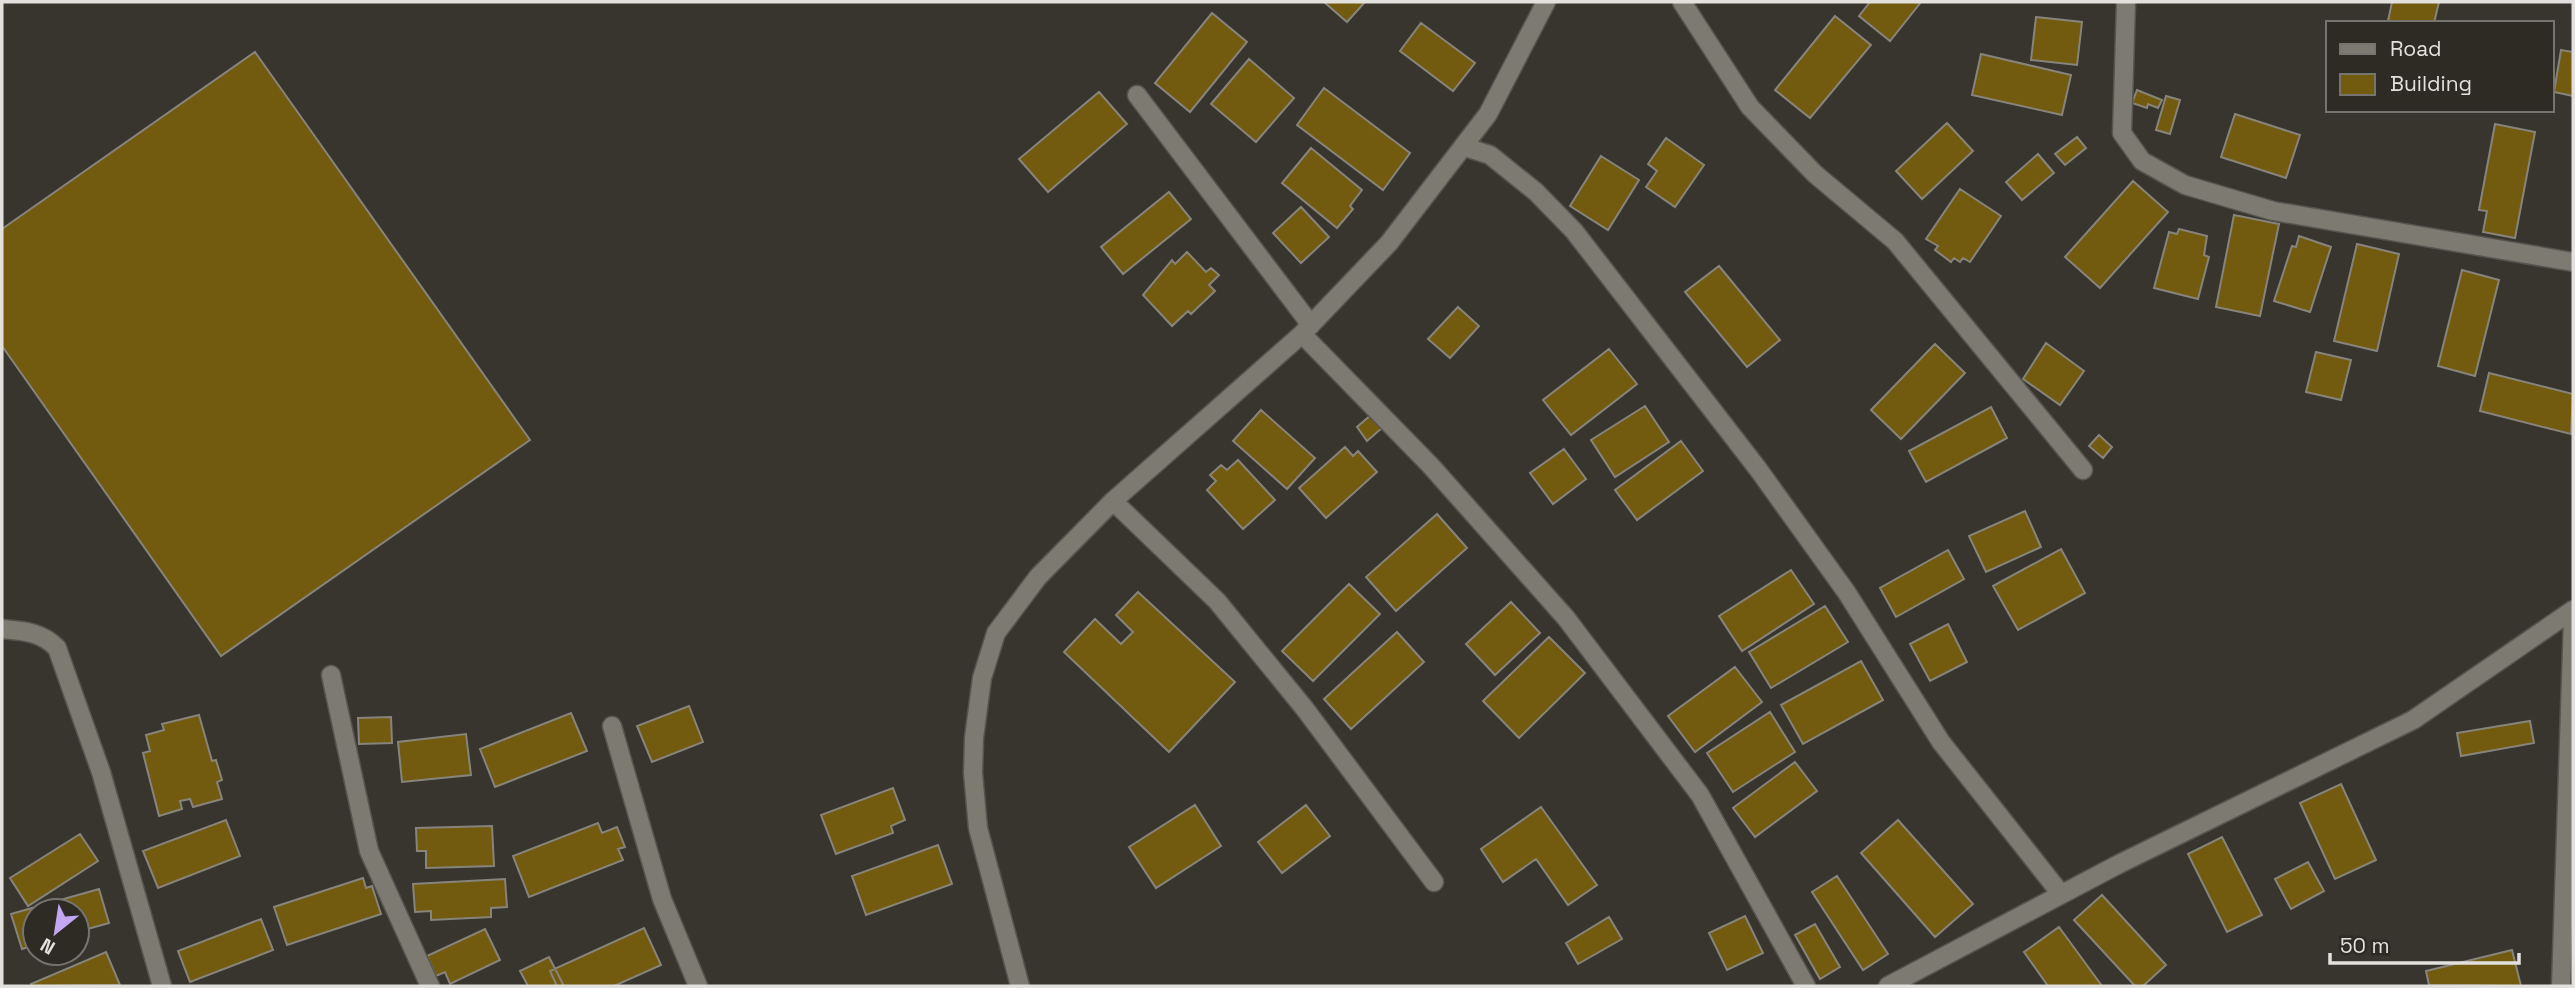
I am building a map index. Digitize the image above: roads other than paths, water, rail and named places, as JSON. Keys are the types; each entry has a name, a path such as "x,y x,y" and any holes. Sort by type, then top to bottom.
{"street":[{"path":"1020,986 978,828 974,738 982,678 996,633 1015,605 1113,501 1306,329 1390,243 1488,114 1546,2"},
{"path":"1682,2 1750,107 1815,174 1895,240 2083,470"},
{"path":"2126,2 2122,133 2142,160 2164,173 2185,185 2273,211 2573,262"},
{"path":"1137,95 1306,329 1566,618 1700,796 1805,986"},
{"path":"1465,147 1490,155 1536,192 1574,230 1758,470 1847,593 1941,742 2061,894"},
{"path":"1113,501 1217,601 1305,709 1434,882"},
{"path":"1888,986 2061,894 2413,720 2573,610"},
{"path":"2561,986 2573,620"},
{"path":"2,629 26,631 47,638 57,648 101,772 162,986"},
{"path":"331,675 369,852 430,986"},
{"path":"611,726 662,899 698,986"}]}
